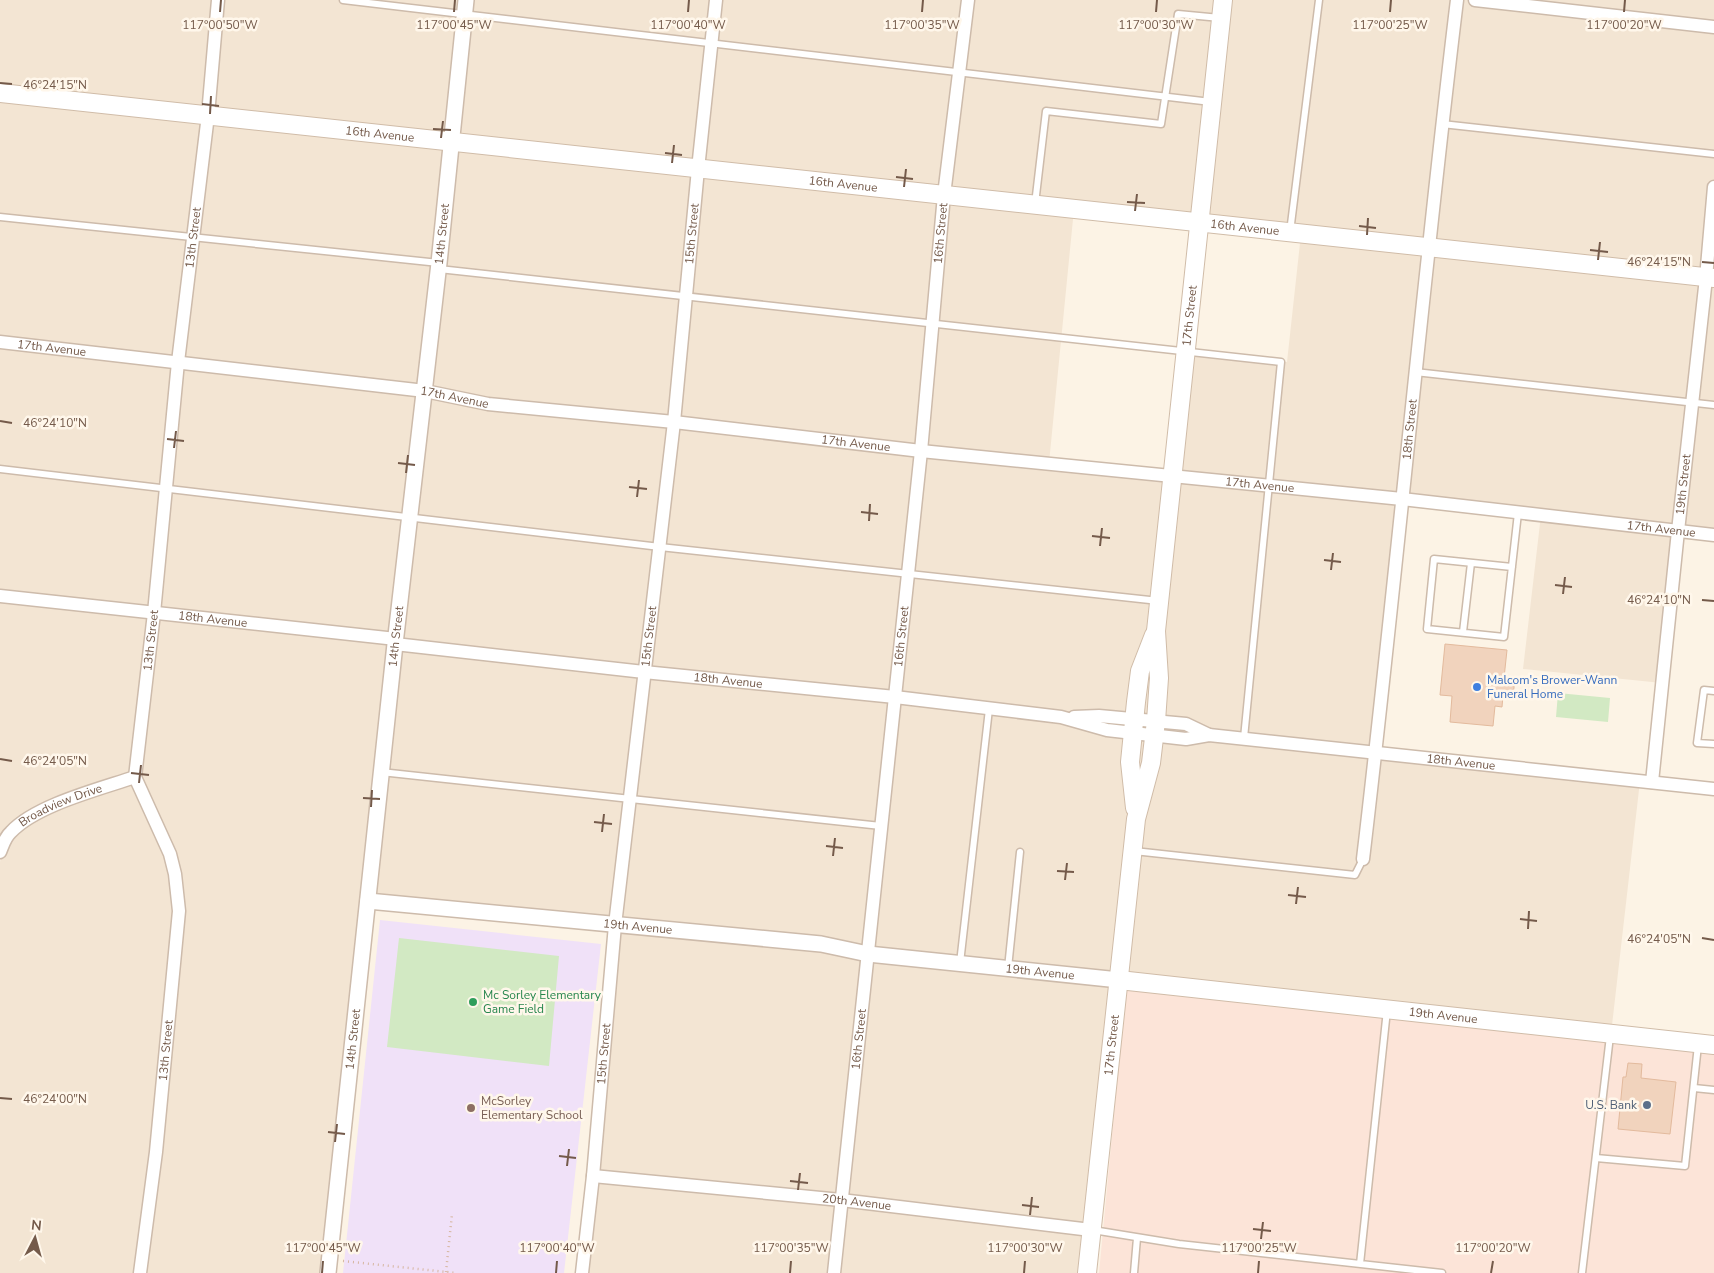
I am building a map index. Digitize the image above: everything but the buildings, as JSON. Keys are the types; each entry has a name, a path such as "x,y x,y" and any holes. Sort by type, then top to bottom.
{"main road":[{"name":"17th Street","path":"1086,1273 1120,980 1136,819 1151,763 1155,728 1159,678 1156,631 1223,0"},
{"name":"16th Avenue","path":"0,93 1710,278"},
{"name":"17th Street","path":"1136,819 1130,762 1140,672 1156,631"},
{"name":"19th Avenue","path":"1120,980 1706,1044"}],"street":[{"name":"13th Street","path":"140,1273 156,1152 180,911 177,882 170,854 135,776 154,613 178,362 208,115 218,0"},
{"name":"15th Street","path":"582,1273 593,1176 615,925 674,422 716,0"},
{"name":"16th Street","path":"834,1273 921,450 944,195 968,0"},
{"name":"18th Street","path":"1363,859 1376,753 1428,248 1457,0"},
{"path":"1475,0 1714,27"},
{"name":"14th Street","path":"328,1273 395,642 439,266 466,7"},
{"name":"19th Street","path":"1652,782 1692,403 1710,278 1714,187"},
{"name":"17th Avenue","path":"0,342 425,391 488,404 1402,499 1714,535"},
{"name":"18th Avenue","path":"0,596 644,672 895,697 1061,717 1099,716 1134,726 1155,728 1186,739 1209,734 1714,789"},
{"name":"Broadview Drive","path":"0,852 10,832 30,816 52,806 135,776"},
{"name":"19th Avenue","path":"368,901 821,944 868,954 1120,980"},
{"name":"20th Avenue","path":"593,1176 841,1200 1091,1230"}],"lane":[{"path":"343,0 466,7 711,44 1213,102"},
{"path":"1290,233 1319,0"},
{"path":"1035,205 1046,111 1161,124 1178,14 1221,18"},
{"path":"1442,124 1714,154"},
{"path":"0,217 439,266 686,297 1281,362 1244,738"},
{"path":"1415,372 1714,405"},
{"path":"0,469 660,547 1159,601"},
{"path":"1512,567 1434,559 1427,629 1504,637 1512,567 1518,513"},
{"path":"1463,632 1471,563"},
{"path":"1714,691 1704,690 1697,742 1714,744"},
{"path":"960,964 989,709"},
{"path":"381,772 881,826"},
{"path":"1133,850 1355,875 1363,859"},
{"path":"1008,968 1020,852"},
{"path":"1360,1264 1387,1009"},
{"path":"1582,1273 1611,1034"},
{"path":"1596,1158 1685,1166 1694,1088 1706,1044"},
{"path":"1694,1088 1714,1090"},
{"path":"1091,1230 1179,1244 1442,1273"},
{"path":"1134,1273 1137,1238"}],"path":[{"path":"446,1272 452,1214"},
{"path":"342,1260 456,1273"}],"shaded area":[{"path":"0,0 1714,0 1714,535 1678,531 1662,683 1523,669 1541,515 1402,499 1376,753 1640,781 1611,1034 1120,980 1087,1273 582,1273 615,925 368,901 329,1273 0,1273 0,862 4,841 0,837","holes":["1074,209 1301,234 1287,362 1186,354 1172,476 1049,463"]},
{"name":"McSorley Elementary School","path":"380,920 601,944 564,1273 343,1273"},
{"path":"1126,987 1714,1053 1714,1273 1099,1273"}],"green space":[{"path":"1558,693 1610,698 1608,722 1556,717"},
{"name":"Mc Sorley Elementary Game Field","path":"399,938 559,956 549,1066 387,1047"}],"place":[{"name":"Malcom's Brower-Wann Funeral Home","path":"1477,687"},
{"name":"Mc Sorley Elementary Game Field","path":"473,1002"},
{"name":"U.S. Bank","path":"1647,1105"},
{"name":"McSorley Elementary School","path":"471,1108"}]}
